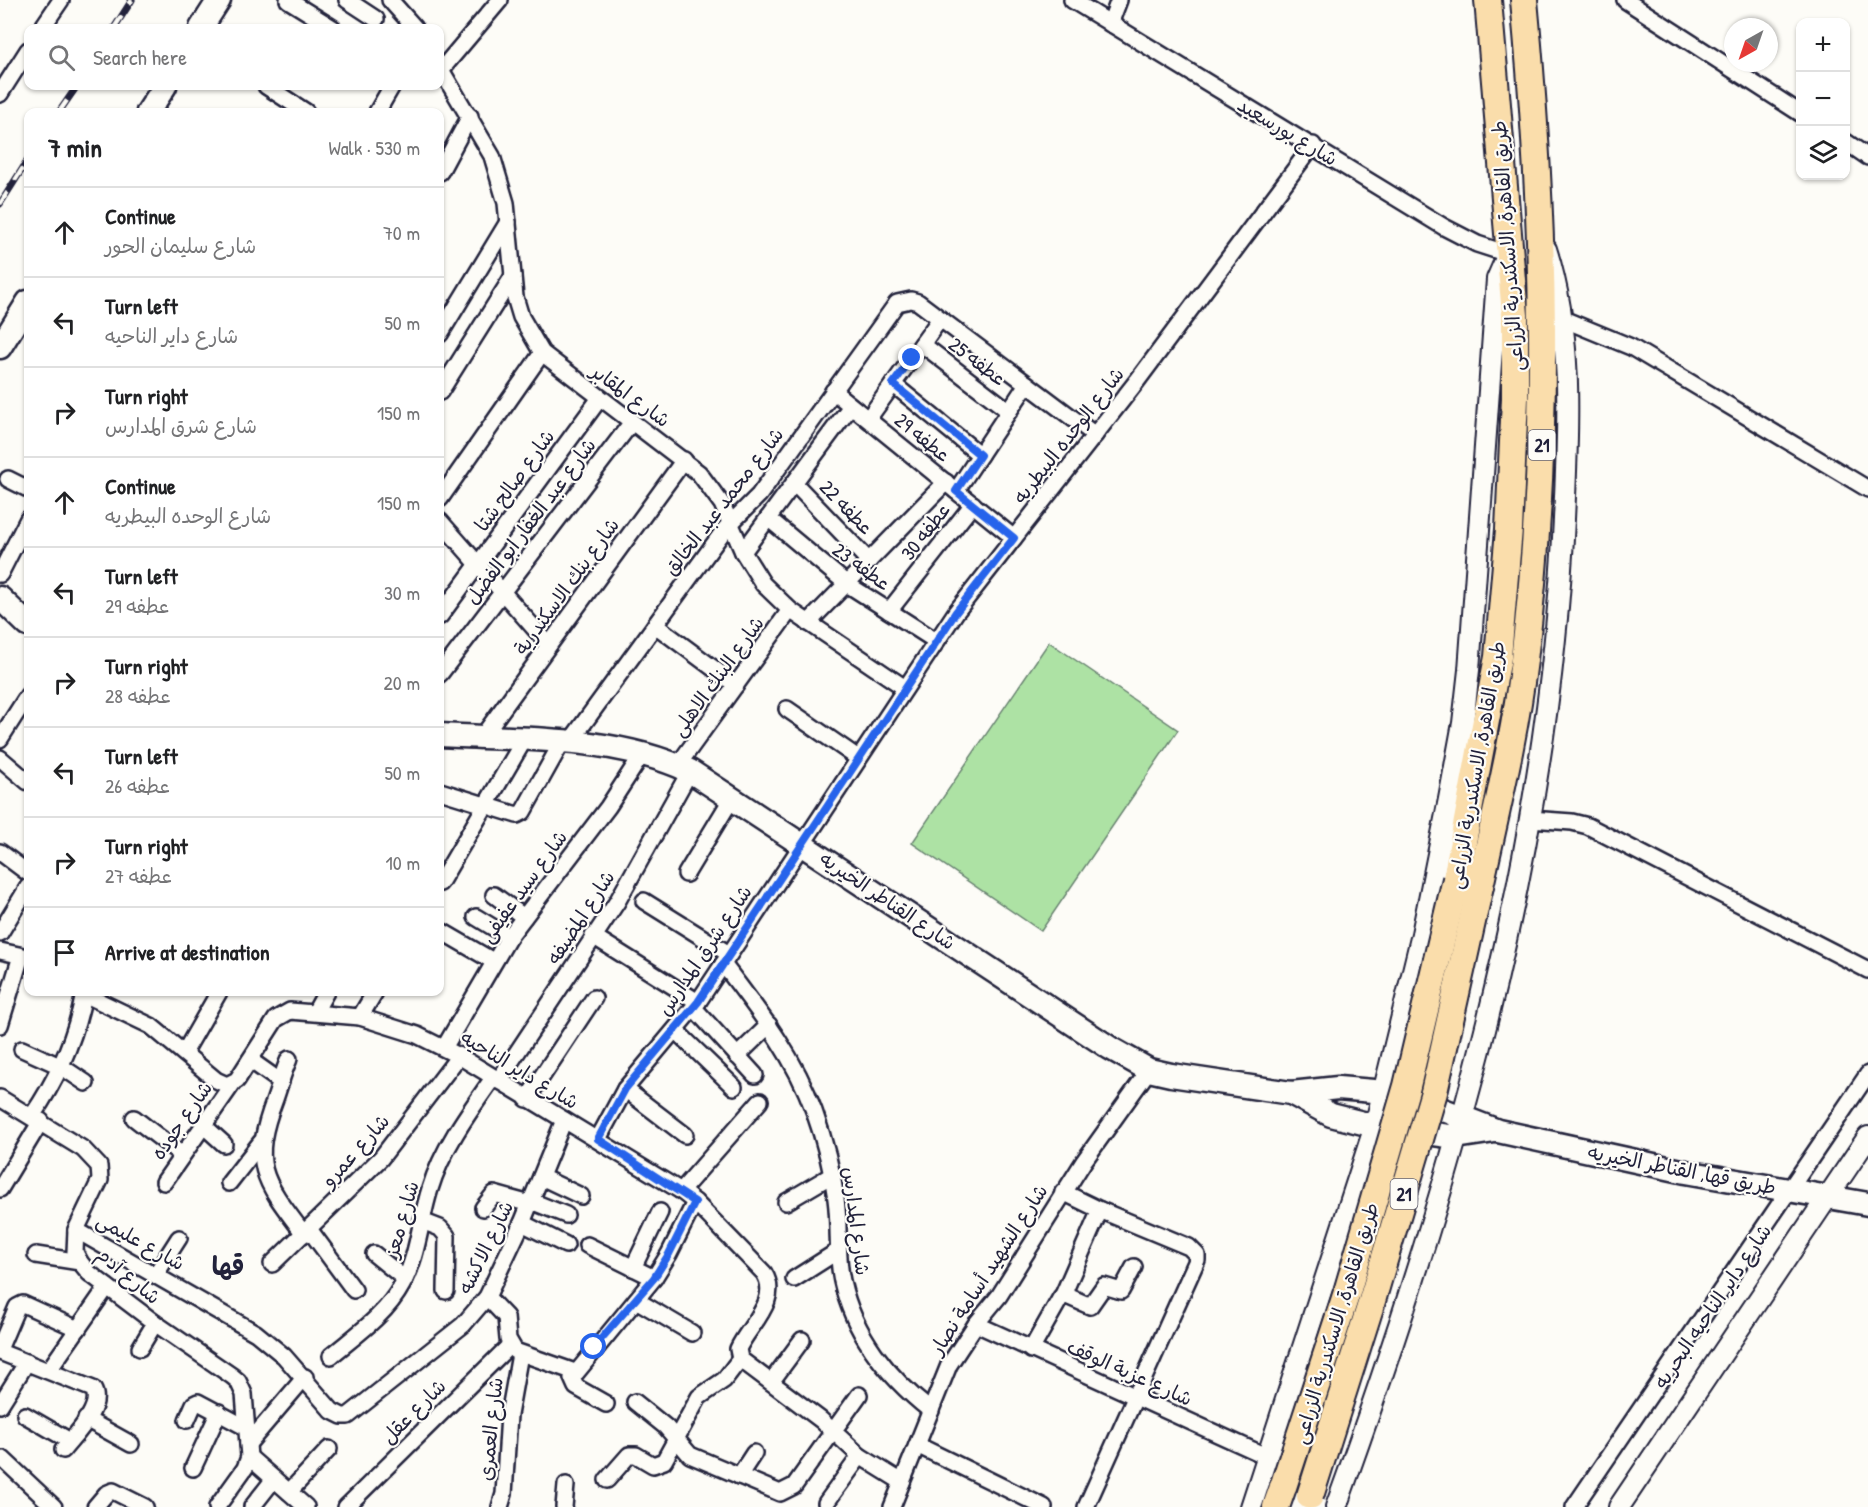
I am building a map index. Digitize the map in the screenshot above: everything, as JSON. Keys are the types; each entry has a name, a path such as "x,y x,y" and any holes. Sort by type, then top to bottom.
{"highway":[{"name":"طريق القاهرة, الاسكندرية الزراعى","path":"1308,1501 1371,1304 1434,1092 1468,883 1498,657 1509,529 1515,315 1488,0"},
{"name":"طريق القاهرة, الاسكندرية الزراعى","path":"1280,1497 1347,1292 1468,883 1524,662 1537,534 1544,402 1539,180 1524,0"}],"main road":[{"path":"204,24 219,0"},
{"path":"151,108 162,90"},
{"path":"0,347 24,308"},
{"path":"0,598 24,621"},
{"name":"شارع القناطر الخيريه","path":"444,735 604,744 643,753 684,768 1110,1048 1149,1070 1239,1087 1291,1093 1338,1088 1384,1092 1424,1102 1458,1126"},
{"name":"شارع القناطر الخيريه","path":"1291,1093 1331,1115 1375,1126 1458,1126 1498,1131"},
{"name":"طريق قها, القناطر الخيريه","path":"1498,1131 1604,1155 1868,1204"}],"street":[{"path":"45,24 61,0"},
{"path":"288,0 327,24"},
{"path":"347,0 376,19"},
{"path":"444,64 500,0"},
{"name":"شارع بورسعيد","path":"1072,0 1444,227 1477,244 1508,254"},
{"path":"1110,24 1119,0"},
{"path":"1625,0 1796,110"},
{"path":"396,2 412,24"},
{"path":"0,94 24,56"},
{"name":"شارع المقابر","path":"444,75 492,156 500,179 508,222 513,276 521,317 542,353 684,460 712,488 731,521 743,552 763,584 790,610 905,688"},
{"path":"272,90 300,108"},
{"path":"381,108 390,90"},
{"path":"444,153 470,116"},
{"path":"1850,145 1868,157"},
{"name":"شارع الوحده البيطريه","path":"801,843 936,641 1313,146"},
{"path":"444,327 508,222"},
{"path":"1336,1507 1410,1294 1488,1016 1530,819 1548,714 1559,609 1567,442 1563,319 1554,276 1540,233"},
{"path":"1251,1507 1375,1126 1422,934 1463,723 1481,530 1497,279 1508,254"},
{"path":"444,386 513,276"},
{"name":"شارع محمد عبد الخالق","path":"485,807 514,815 523,812 566,742 731,521 759,495 891,309 903,300 918,302 940,319"},
{"path":"868,419 940,319 1095,435"},
{"path":"1563,319 1631,347 1868,489"},
{"name":"عطفه 25","path":"922,344 1009,411"},
{"path":"444,493 542,353"},
{"path":"893,384 980,455"},
{"path":"808,623 869,561 951,487 980,455 1027,384"},
{"name":"عطفه 29","path":"833,391 1014,538"},
{"name":"شارع صالح شتا","path":"444,610 600,398"},
{"path":"743,552 851,406"},
{"name":"شارع عبد الغفار ابو الفضل","path":"444,669 632,422"},
{"name":"شارع بنك الاسكندرية","path":"482,737 684,460"},
{"path":"8,479 24,487"},
{"name":"عطفه 22","path":"794,483 869,561"},
{"name":"عطفه 30","path":"890,611 973,504"},
{"name":"عطفه 23","path":"768,518 847,584 936,641"},
{"path":"444,525 549,645"},
{"path":"0,574 24,527"},
{"name":"شارع البنك الاهلى","path":"684,768 736,685 790,610"},
{"path":"655,625 736,685"},
{"path":"0,739 24,701"},
{"path":"787,709 858,758"},
{"path":"444,876 524,740"},
{"name":"شارع سيد عفيفى","path":"444,1048 508,937 608,807 643,753"},
{"path":"0,759 24,779"},
{"name":"شارع المضيفه","path":"496,1080 617,902 684,768"},
{"path":"444,792 485,807"},
{"path":"686,873 732,798"},
{"path":"1530,819 1572,822 1588,826 1868,969"},
{"name":"شارع شرق المدارس","path":"598,1139 625,1089 696,1005 801,843"},
{"path":"0,852 24,870"},
{"path":"2,926 24,893"},
{"path":"494,895 524,917"},
{"path":"644,901 726,959"},
{"path":"476,917 508,937"},
{"path":"444,933 494,961"},
{"path":"593,936 696,1005 737,1056 756,1075"},
{"path":"0,951 24,956"},
{"path":"0,1025 24,959"},
{"name":"شارع المدارس","path":"726,959 796,1070 813,1109 832,1175 838,1217 838,1251 842,1282 852,1312 866,1341 898,1383 931,1411"},
{"path":"0,1189 62,1067 87,996"},
{"path":"92,996 141,1020 221,1083 233,1083"},
{"path":"184,1053 217,996"},
{"path":"315,1012 324,996"},
{"path":"360,1017 373,996"},
{"path":"527,1099 594,998"},
{"name":"شارع داير الناحيه","path":"233,1083 280,1016 290,1011 360,1017 417,1035 459,1056 681,1191 695,1202 764,1273 771,1286 768,1300 738,1349 740,1359"},
{"path":"737,1056 769,1025"},
{"path":"675,1030 734,1087"},
{"path":"22,1049 62,1067 86,1083"},
{"name":"شارع عمرو","path":"272,1264 381,1158 459,1056"},
{"path":"290,1059 261,1142 261,1159 269,1184 354,1290"},
{"path":"250,1060 281,1082"},
{"name":"شارع الشهيد أسامة نصار","path":"892,1507 949,1365 976,1324 999,1296 1063,1192 1149,1070"},
{"name":"شارع داير الناحيه البحريه","path":"1574,1507 1792,1191 1868,1074"},
{"name":"شارع معز","path":"331,1356 378,1316 405,1279 430,1188 442,1159 496,1080"},
{"name":"شارع جوده","path":"164,1182 233,1083"},
{"path":"625,1089 685,1135"},
{"path":"0,1098 83,1149 99,1166 100,1180 76,1230"},
{"path":"681,1191 760,1101"},
{"path":"134,1118 182,1155"},
{"name":"شارع الاكشه","path":"353,1413 463,1325 487,1297 522,1223 564,1120"},
{"path":"203,1125 224,1144"},
{"name":"شارع داير الناحيه البحريه","path":"1619,1507 1825,1196 1868,1137"},
{"path":"229,1183 261,1142"},
{"path":"786,1202 832,1175"},
{"path":"541,1177 581,1196"},
{"path":"1063,1192 1189,1247 1197,1255 1196,1266 1086,1507"},
{"path":"483,1208 494,1194 566,1215"},
{"path":"606,1404 573,1384 572,1378 654,1278 669,1254 695,1202"},
{"path":"1031,1350 1063,1295 1100,1210"},
{"path":"633,1268 660,1212"},
{"path":"422,1221 443,1230 447,1236 446,1291"},
{"path":"522,1223 566,1245"},
{"name":"شارع آدم","path":"76,1230 75,1252 80,1262 107,1287 238,1381 244,1394 248,1451"},
{"name":"شارع عليمى","path":"76,1230 256,1333 305,1377 337,1415 353,1413"},
{"path":"156,1274 179,1238"},
{"path":"587,1245 654,1278"},
{"path":"794,1279 838,1251"},
{"path":"374,1254 405,1279"},
{"path":"36,1256 80,1262"},
{"path":"1063,1295 1090,1306 1104,1286 1121,1292 1134,1267"},
{"path":"49,1371 107,1287"},
{"path":"487,1297 506,1317 515,1350 575,1372"},
{"path":"636,1300 692,1333"},
{"path":"0,1347 17,1307 23,1304 78,1329"},
{"path":"140,1348 155,1323"},
{"name":"شارع عزبة الوقف","path":"976,1324 1268,1457"},
{"path":"771,1382 802,1340"},
{"name":"شارع العمرى","path":"502,1506 515,1350"},
{"name":"شارع عقل","path":"346,1507 515,1350"},
{"path":"0,1352 93,1389 97,1400 66,1446 25,1414"},
{"path":"607,1480 629,1455 636,1455 653,1464 661,1464 699,1397 724,1380 740,1359 832,1430 860,1456 902,1482"},
{"path":"0,1405 27,1362"},
{"path":"217,1507 245,1468 248,1451 305,1377"},
{"path":"636,1402 666,1427 675,1441 690,1455 775,1491 790,1490 859,1395"},
{"path":"187,1420 195,1402 245,1427"},
{"path":"193,1468 219,1412"},
{"path":"86,1419 131,1444"},
{"path":"917,1445 1044,1507"},
{"path":"289,1492 329,1449"},
{"path":"248,1451 274,1479 306,1507"},
{"path":"739,1476 754,1453"},
{"path":"826,1503 860,1456"},
{"path":"3,1459 54,1507"},
{"path":"252,1507 274,1479"},
{"path":"564,1507 566,1485"},
{"path":"95,1507 106,1494 114,1491 145,1507"}],"green space":[{"path":"1049,642 1178,730 1041,931 912,843"}],"railway":[{"path":"117,24 132,0"},
{"path":"62,108 74,90"},
{"path":"0,204 24,166"}],"district":[{"name":"قها","path":"228,1265"}],"route":[{"path":"594,1347 654,1278 669,1254 695,1202 598,1139 614,1106 638,1072 698,1002 801,843 956,612 1014,538 956,491 980,455 893,384 912,358"}]}
